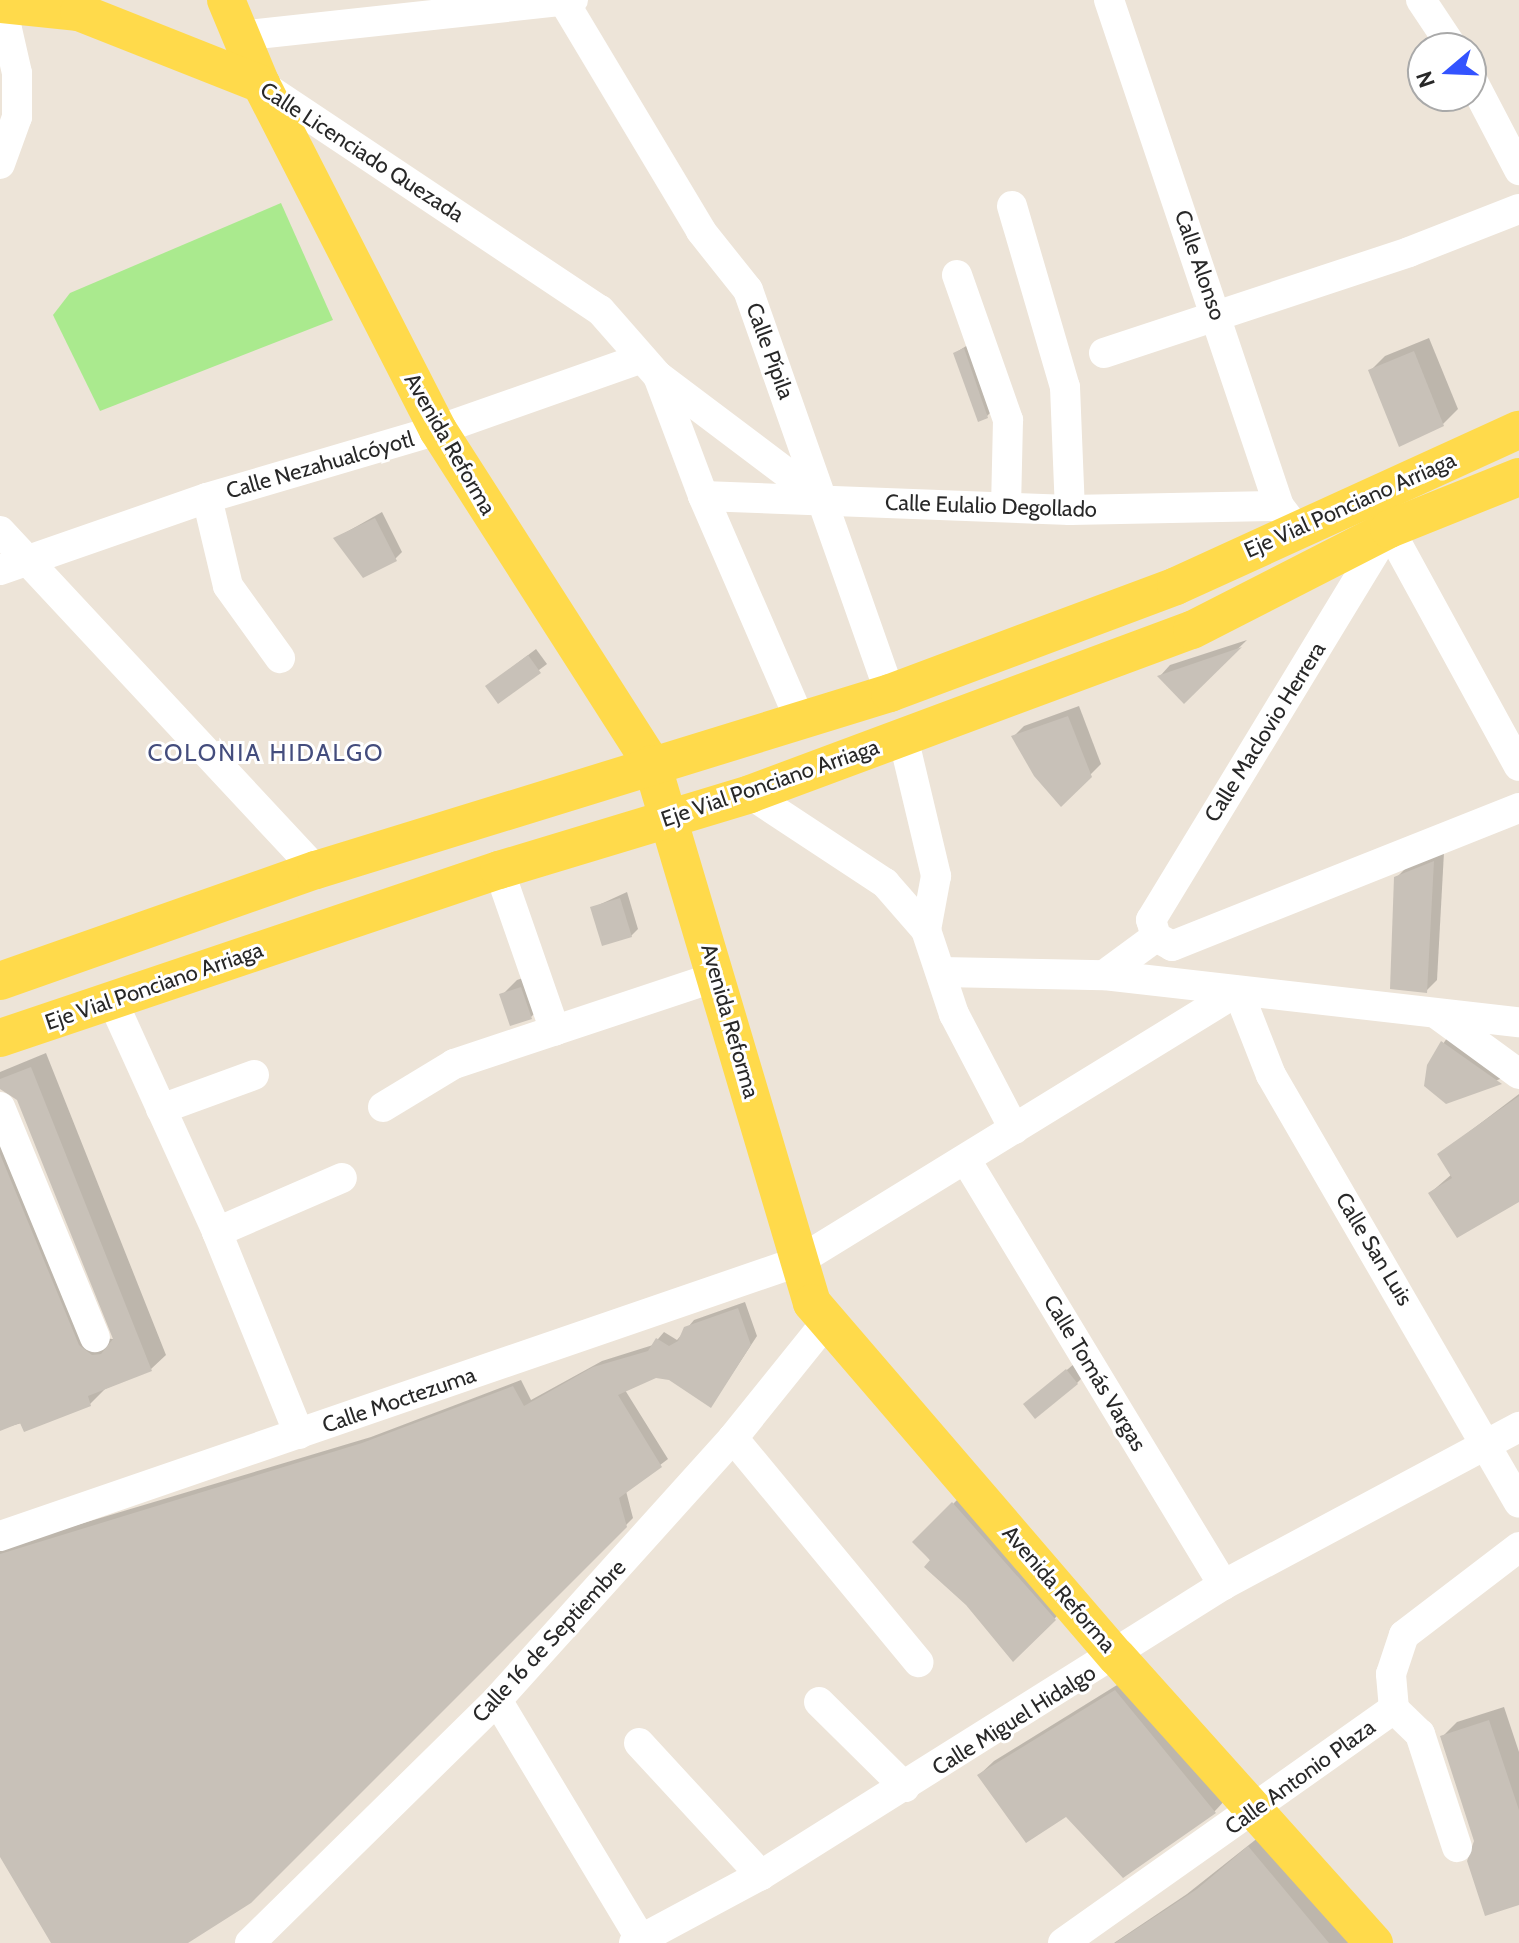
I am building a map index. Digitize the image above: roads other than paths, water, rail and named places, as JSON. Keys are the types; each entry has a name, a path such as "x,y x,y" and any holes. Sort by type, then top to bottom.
{"main road":[{"name":"Avenida Reforma","path":"226,0 261,84 438,430 652,764 718,976 797,1262 812,1303 1117,1657 1374,1943"},
{"name":"Calle Licenciado Quezada","path":"8,9 79,12 261,84"},
{"name":"Eje Vial Ponciano Arriaga","path":"0,981 316,870 890,693 1176,586 1288,517 1519,430"},
{"name":"Eje Vial Ponciano Arriaga","path":"0,1038 499,870 750,794 1192,630 1389,529 1519,477"}],"street":[{"name":"Calle Pípila","path":"563,0 701,231 748,290 890,693"},
{"path":"239,36 573,0"},
{"name":"Calle Alonso","path":"1109,0 1288,517"},
{"path":"1421,0 1442,32"},
{"path":"0,164 17,117 17,73 7,29 8,9"},
{"name":"Calle Licenciado Quezada","path":"261,84 600,310 649,367 824,501"},
{"path":"1487,109 1519,170"},
{"path":"1012,206 1065,387 1070,510"},
{"path":"1104,353 1219,318 1519,209"},
{"path":"957,275 1008,420 1006,507"},
{"name":"Calle Licenciado Quezada","path":"649,367 801,722"},
{"name":"Calle Nezahualcóyotl","path":"14,565 207,498 649,367"},
{"name":"Calle Eulalio Degollado","path":"703,496 1288,517"},
{"path":"207,498 228,586 280,658"},
{"path":"1389,529 1519,766"},
{"name":"Calle Maclovio Herrera","path":"1156,937 1151,920 1389,529"},
{"path":"0,531 14,565 316,870"},
{"path":"903,737 936,876 926,930"},
{"path":"750,794 885,883 926,930 954,1014 1014,1129"},
{"path":"1104,975 1156,937 1172,946 1519,808"},
{"path":"499,870 555,1031"},
{"path":"941,972 1104,975 1519,1022"},
{"path":"383,1107 454,1064 718,976"},
{"name":"Calle Moctezuma","path":"0,1536 797,1262 1238,991"},
{"name":"Calle San Luis","path":"1238,991 1271,1075 1489,1444 1519,1502"},
{"path":"112,1000 217,1232 299,1434"},
{"path":"1436,1014 1519,1074"},
{"path":"161,1109 254,1075"},
{"path":"0,1107 95,1337"},
{"name":"Calle Tomás Vargas","path":"966,1160 1223,1585"},
{"path":"217,1232 342,1178"},
{"name":"Calle 16 de Septiembre","path":"250,1943 497,1700 733,1438 828,1320"},
{"name":"Calle Miguel Hidalgo","path":"640,1942 761,1875 905,1787 1117,1657 1223,1585 1519,1427"},
{"path":"733,1438 918,1662"},
{"name":"Calle Antonio Plaza","path":"1063,1943 1256,1810 1394,1709 1391,1674 1404,1635 1519,1547"},
{"path":"497,1700 640,1942"},
{"path":"819,1702 905,1787"},
{"path":"1394,1709 1420,1734 1457,1847"},
{"path":"639,1743 761,1875"}],"district":[{"name":"COLONIA HIDALGO","path":"266,753"}]}
